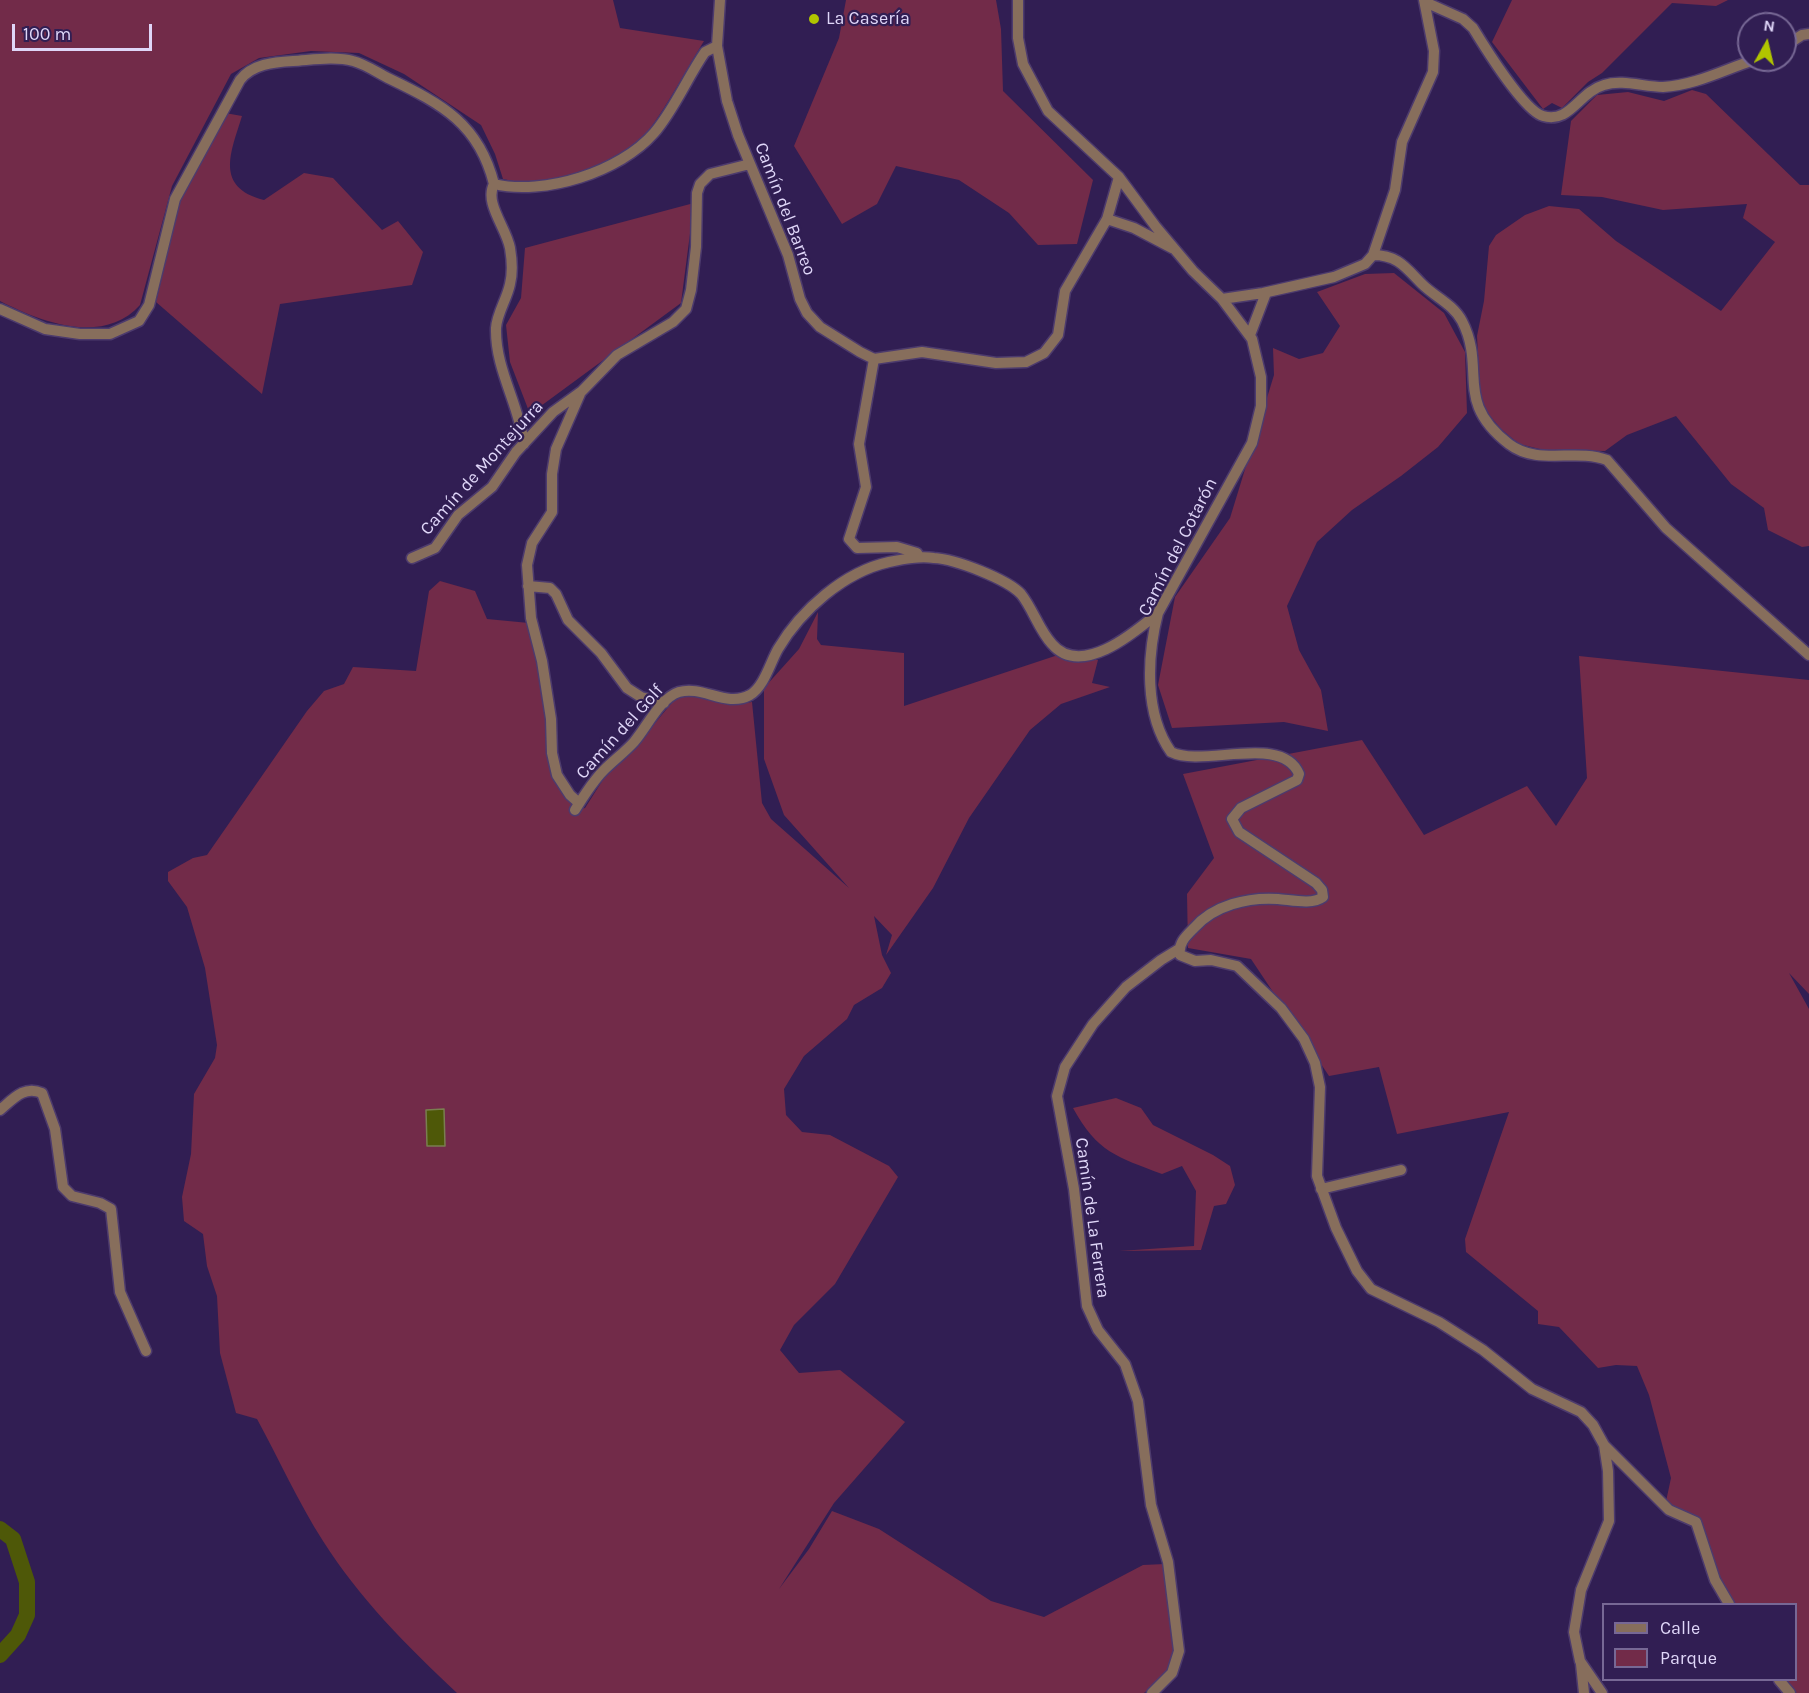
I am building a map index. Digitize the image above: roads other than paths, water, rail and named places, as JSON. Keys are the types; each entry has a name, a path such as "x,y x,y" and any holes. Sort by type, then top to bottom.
{"street":[{"name":"Camín del Barreo","path":"720,0 717,46 727,101 750,164 789,255 807,313 820,327 874,359"},
{"name":"Camín del Cotarón","path":"1018,0 1018,38 1023,64 1031,83 1048,111 1119,177 1193,271 1222,299 1250,335 1261,377 1261,406 1252,443 1158,613 1150,643 1149,670 1159,732 1171,752 1180,756 1260,752 1282,758 1296,766 1299,774 1297,780 1290,786 1241,808 1232,819 1239,832 1316,883 1322,890 1323,897 1310,901 1274,899 1248,901 1222,907 1200,920 1182,940 1179,949"},
{"path":"1425,1 1463,19 1473,28 1523,99 1534,112 1543,117 1558,118 1567,114 1585,95 1605,84 1684,85 1737,66"},
{"path":"1222,299 1266,293 1334,277 1365,264 1373,255 1395,190 1401,142 1408,121 1433,72 1434,51 1425,1"},
{"path":"494,184 523,187 569,182 626,156 656,130 705,52 717,46"},
{"path":"0,309 45,329 80,334 110,334 139,321 149,305 175,199 246,71 258,66 286,61 352,60 403,85 454,115 474,135 486,156 494,184 491,190 491,202 508,237 512,262 511,284 496,325 497,345 500,365 521,421 524,444"},
{"name":"Camín de Montejurra","path":"412,558 435,548 458,515 492,487 524,444 553,412 582,391 617,355 673,322 686,309 694,269 697,194 700,184 710,174 750,164"},
{"path":"919,557 917,553 907,549 888,546 857,548 850,543 850,535 866,487 859,444 874,359 922,352 996,363 1026,362 1044,353 1058,335 1065,291 1107,219 1119,177"},
{"path":"1107,219 1134,228 1177,251"},
{"path":"1373,255 1397,259 1422,285 1456,311 1466,331 1473,359 1473,392 1477,408 1509,444 1537,455 1593,456 1607,460 1666,528 1809,655"},
{"path":"1250,335 1266,293"},
{"path":"582,391 556,449 552,474 552,512 529,553 528,586 550,588 556,594 568,620 601,653 627,688 641,697 664,703"},
{"name":"Camín del Golf","path":"528,586 531,618 542,661 551,719 552,753 557,775 577,807 603,771 633,743 664,703 678,693 699,693 728,700 741,699 753,693 779,648 804,618 837,585 861,570 919,557 947,561 1012,586 1022,595 1052,645 1064,654 1082,656 1103,652 1122,642 1158,613"},
{"path":"1179,949 1180,955 1186,959 1226,962 1237,966 1281,1008 1304,1039 1315,1063 1320,1087 1317,1176 1357,1271 1371,1289 1439,1322 1483,1350 1532,1389 1581,1412 1593,1425 1604,1445 1669,1509 1696,1522 1715,1580 1728,1603"},
{"name":"Camín de La Ferrera","path":"1152,1693 1172,1673 1179,1651 1168,1562 1151,1505 1138,1401 1125,1365 1098,1330 1087,1306 1074,1189 1057,1096 1065,1067 1093,1024 1126,987 1179,949"},
{"path":"0,1110 19,1093 33,1089 42,1093 55,1129 63,1187 72,1196 100,1203 111,1209 120,1292 146,1351"},
{"path":"1321,1190 1401,1170"},
{"path":"1584,1693 1574,1632 1581,1590 1609,1521 1611,1497 1604,1445"},
{"path":"1580,1661 1602,1693"},
{"path":"1780,1681 1790,1693"}],"waterway":[{"path":"0,1529 13,1539 27,1582 27,1615 18,1635 0,1655"}],"place":[{"name":"La Casería","path":"814,19"}]}
